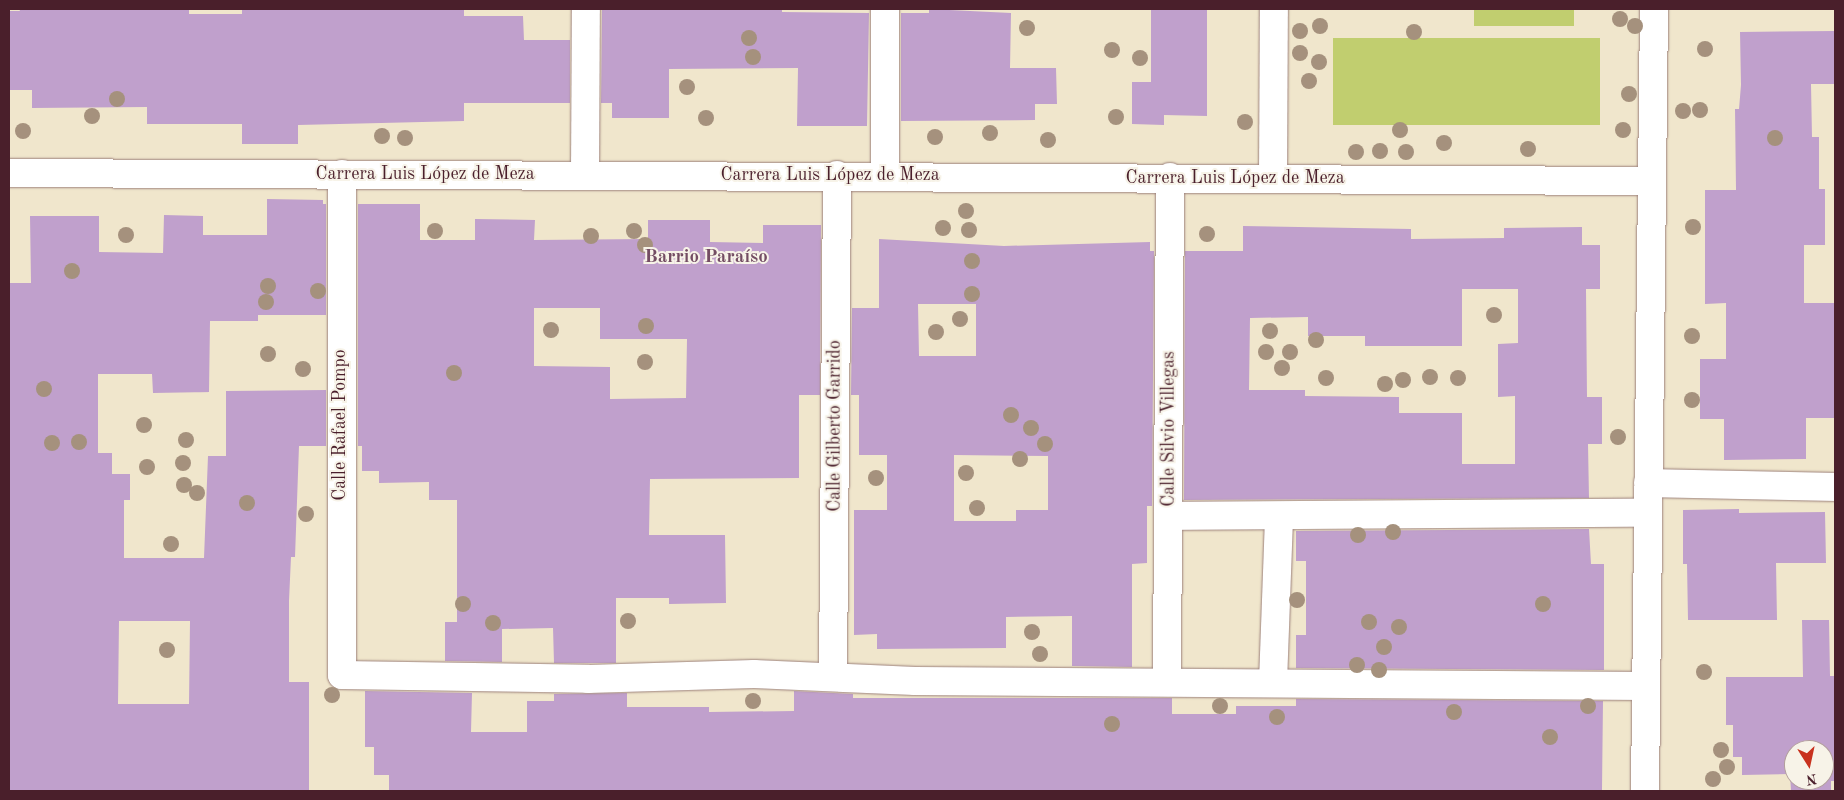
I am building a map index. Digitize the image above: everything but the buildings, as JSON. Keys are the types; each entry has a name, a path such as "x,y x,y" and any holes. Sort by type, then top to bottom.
{"street":[{"path":"585,175 586,9"},
{"path":"884,175 885,9"},
{"path":"1273,178 1274,9"},
{"path":"1645,791 1650,181 1654,9"},
{"name":"Carrera Luis López de Meza","path":"9,173 884,175 1650,181"},
{"name":"Calle Rafael Pompo","path":"342,174 342,675 588,679 754,674 833,677"},
{"name":"Calle Gilberto Garrido","path":"833,677 837,175"},
{"name":"Calle Silvio Villegas","path":"1167,681 1170,178"},
{"path":"1648,483 1835,487"},
{"path":"1168,516 1648,513"},
{"path":"1273,682 1279,516"},
{"path":"833,677 915,681 1167,681 1646,686"}],"green space":[{"path":"1474,9 1574,9 1574,26 1474,26"},
{"path":"1333,38 1600,38 1600,125 1333,125"}],"district":[{"name":"Barrio Paraíso","path":"706,258"}]}
